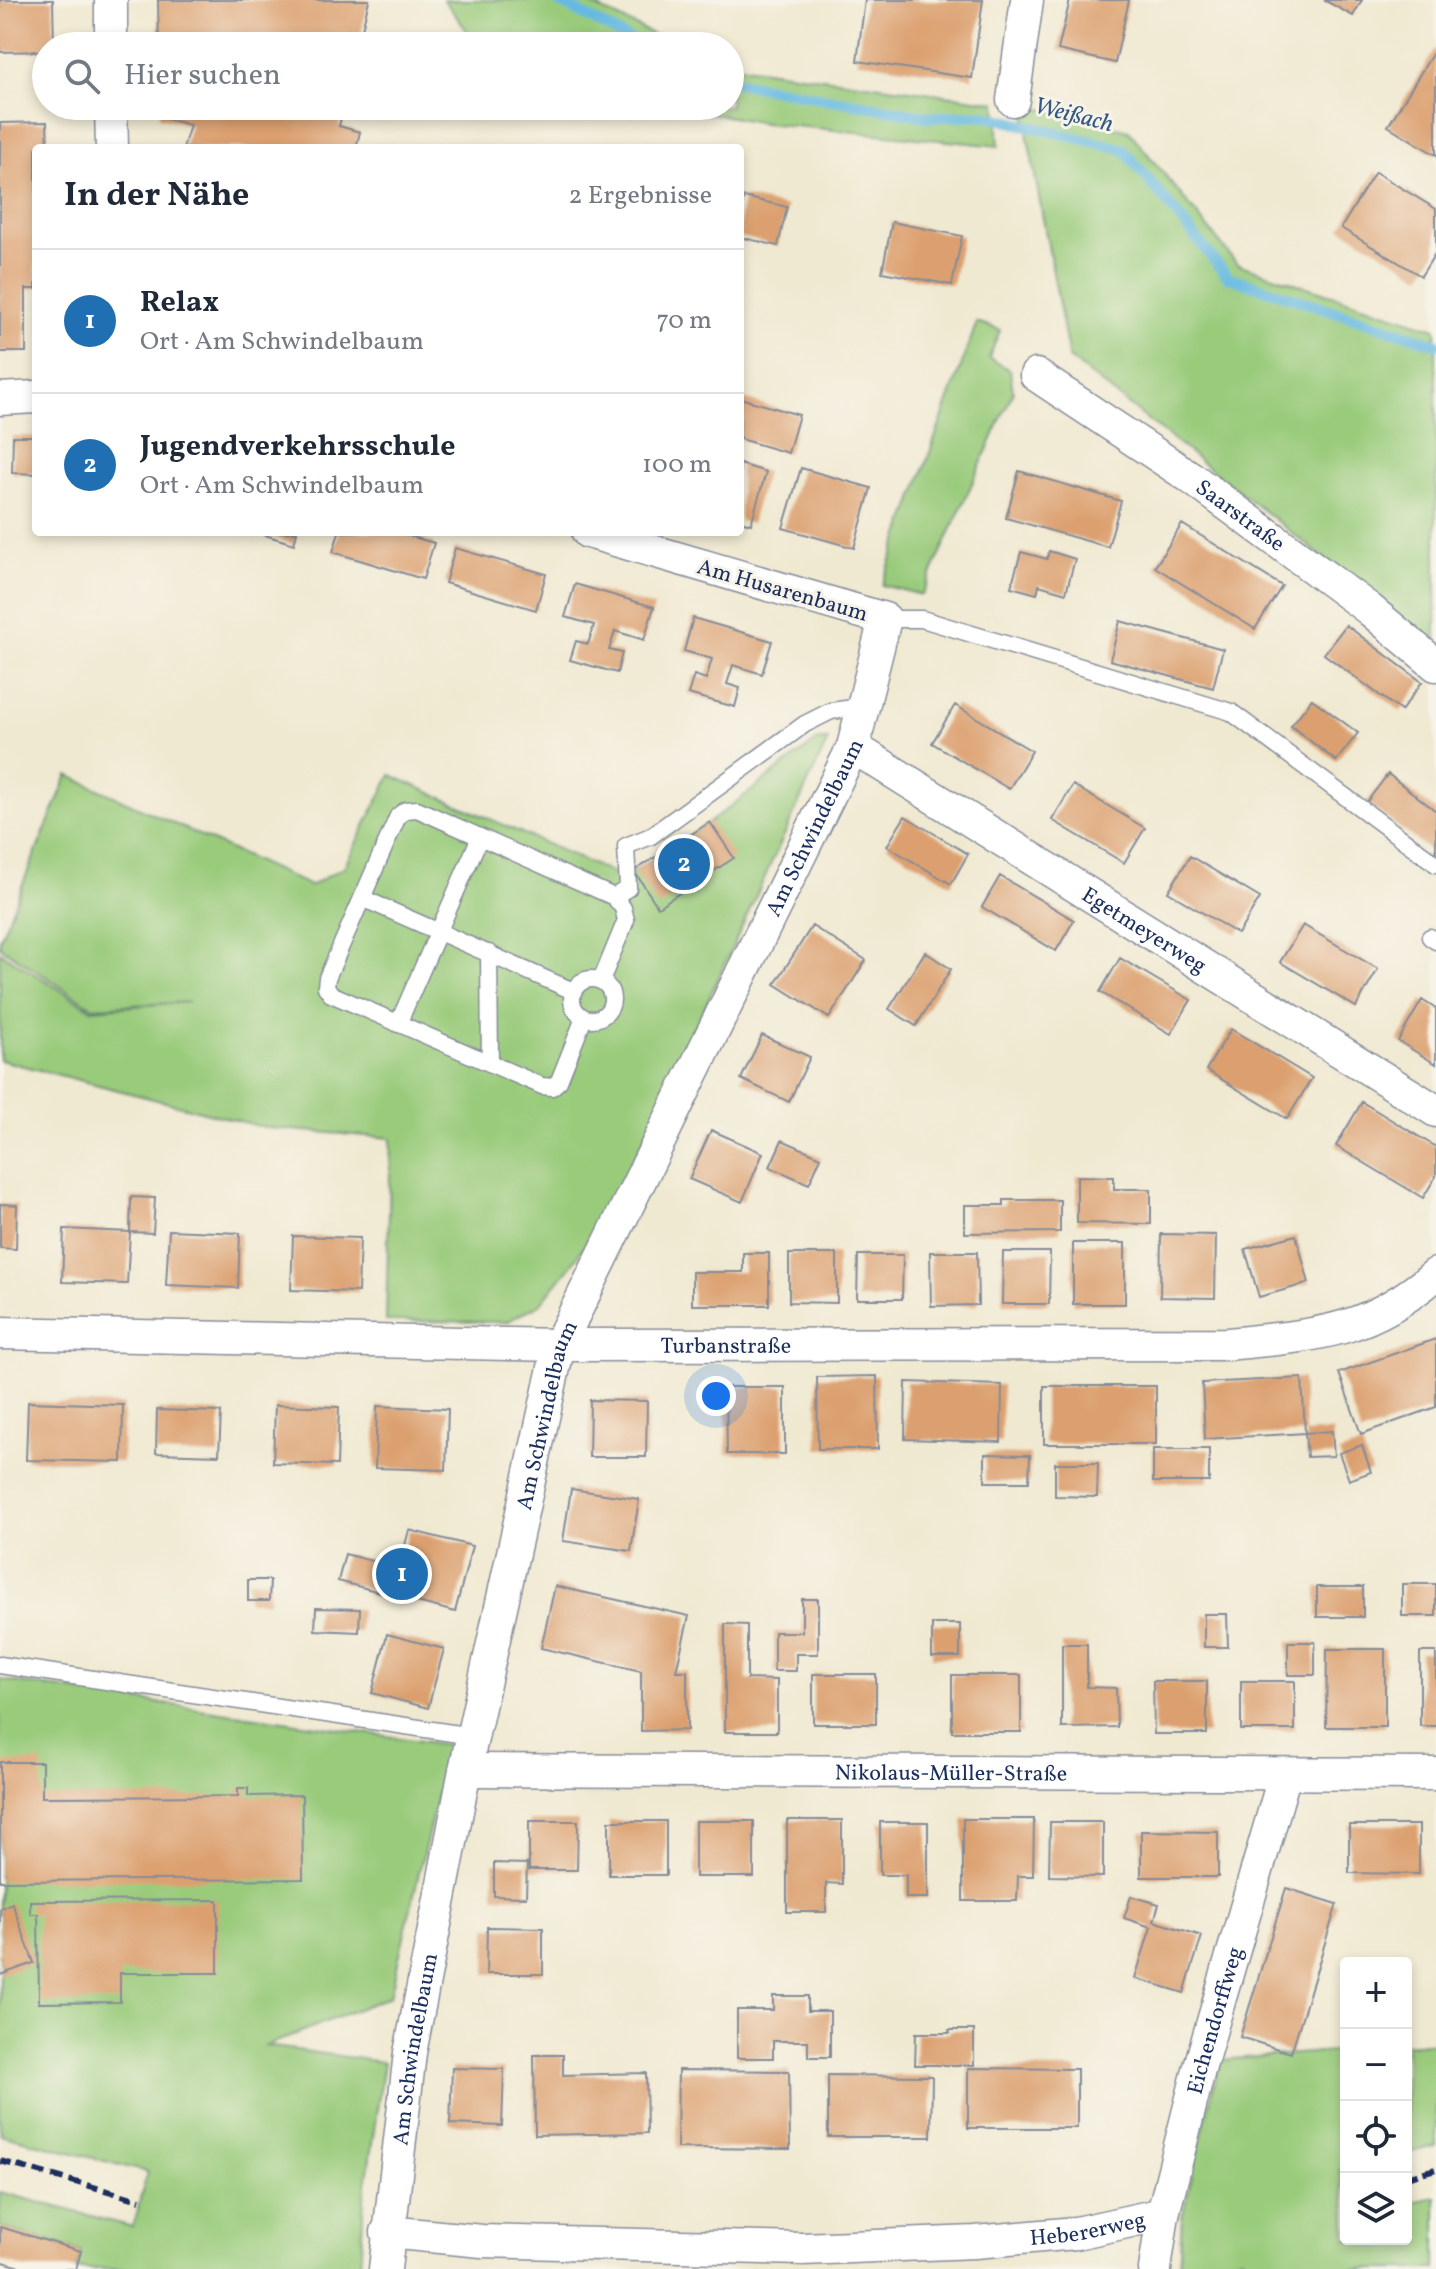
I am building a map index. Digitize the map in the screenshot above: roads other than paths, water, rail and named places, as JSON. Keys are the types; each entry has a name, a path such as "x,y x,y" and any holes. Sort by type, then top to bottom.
{"street":[{"path":"111,0 111,32"},
{"path":"1013,100 1027,0"},
{"path":"111,120 112,144"},
{"name":"Saarstraße","path":"1036,375 1190,477 1369,609 1436,665"},
{"path":"0,399 32,397"},
{"name":"Am Husarenbaum","path":"602,536 885,619"},
{"name":"Am Schwindelbaum","path":"385,2269 410,2053 472,1736 559,1345 853,747 885,619"},
{"name":"Egetmeyerweg","path":"853,747 1436,1111"},
{"name":"Turbanstraße","path":"0,1333 559,1345 1228,1344 1321,1335 1372,1318 1408,1298 1436,1274"},
{"name":"Nikolaus-Müller-Straße","path":"465,1770 1436,1774"},
{"name":"Eichendorffweg","path":"1155,2269 1163,2214 1199,2070 1285,1774"},
{"name":"Hebererweg","path":"387,2232 482,2241 802,2249 975,2242 1076,2233 1163,2214"}],"lane":[{"path":"885,619 922,619 1231,712 1436,864"},
{"path":"614,897 628,888 626,846 651,836 805,724 831,711 861,707"},
{"path":"584,1018 559,1081 552,1087 542,1086 331,994 326,987 327,978 398,816 406,810 417,809 614,897 623,908 626,920 601,981"},
{"path":"398,1024 480,837"},
{"path":"362,898 573,991"},
{"path":"489,953 490,1063"},
{"path":"589,979 601,981 610,991 610,1008 597,1018 584,1018 574,1008 573,991 589,979"},
{"path":"0,1665 472,1736"}],"waterway":[{"name":"Weißach","path":"556,0 616,32"},
{"name":"Weißach","path":"744,84 930,117 983,115 1123,149 1228,277 1436,344"}],"railway":[{"path":"0,2161 140,2200"},
{"path":"1412,2175 1436,2169"}],"place":[{"name":"Jugendverkehrsschule","path":"684,864"},
{"name":"Relax","path":"402,1574"}]}
